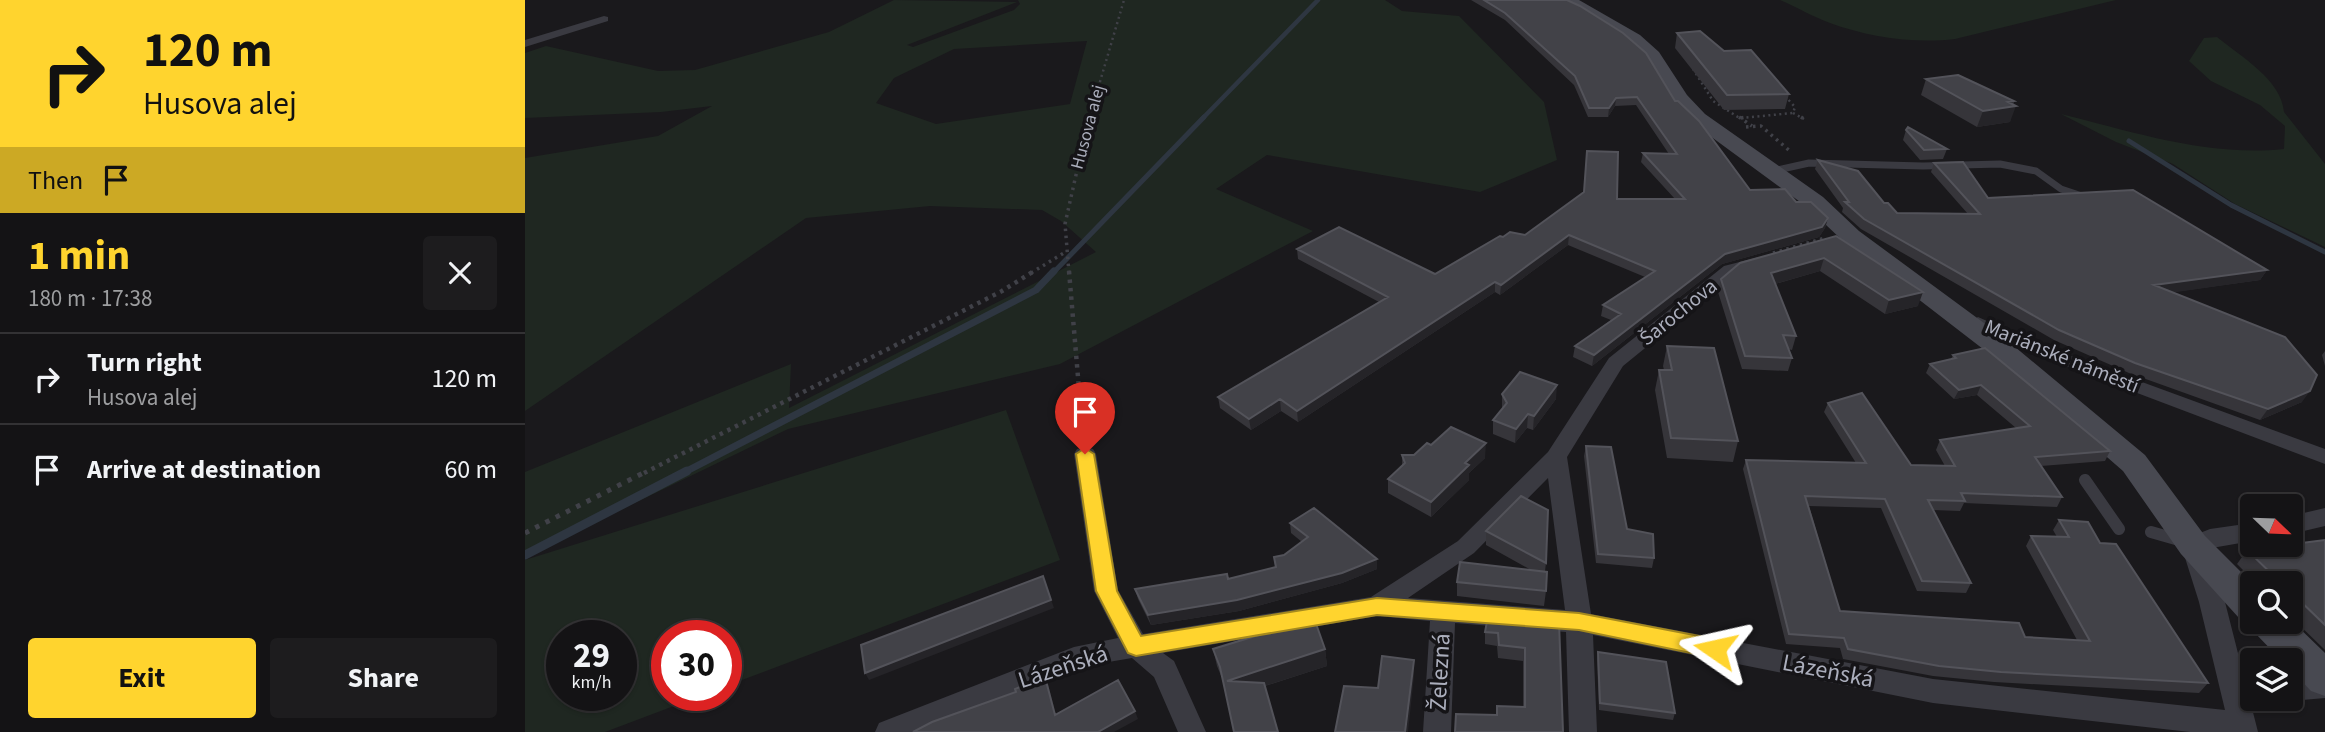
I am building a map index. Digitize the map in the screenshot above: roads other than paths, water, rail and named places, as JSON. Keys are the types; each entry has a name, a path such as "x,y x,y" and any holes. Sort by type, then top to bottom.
{"main road":[{"path":"1569,0 1644,47 1698,118 1815,201 1842,238 1921,287"},
{"name":"Mariánské náměstí","path":"1921,287 1993,343 2134,463 2203,556 2240,595"},
{"path":"2280,634 2325,679"}],"street":[{"path":"525,44 604,19"},
{"name":"Šarochova","path":"1377,606 1466,547 1556,457 1616,362 1730,270 1782,255"},
{"name":"Mariánské náměstí","path":"1921,287 1996,333 2325,457"},
{"path":"1085,454 1107,591 1136,646 1164,669 1192,732"},
{"path":"1556,457 1579,622 1583,732"},
{"path":"2303,522 2325,517"},
{"path":"2240,534 2210,538 2203,556 2212,602 2240,682"},
{"name":"Lázeňská","path":"889,732 1083,655 1377,606 1579,622 1933,691 2243,728"},
{"name":"Železná","path":"1437,732 1443,612"},
{"path":"2303,688 2325,686"}],"lane":[{"path":"1772,172 1804,164 2000,164 2036,171 2061,189 2084,197 2097,196"},
{"path":"2085,480 2119,529"},
{"path":"2151,532 2203,556"}],"waterway":[{"path":"1202,119 1318,0"},
{"path":"1053,273 1204,117"},
{"path":"2129,141 2231,205 2325,252"},
{"path":"683,473 1036,290 1054,271"},
{"path":"525,555 687,471"}]}
